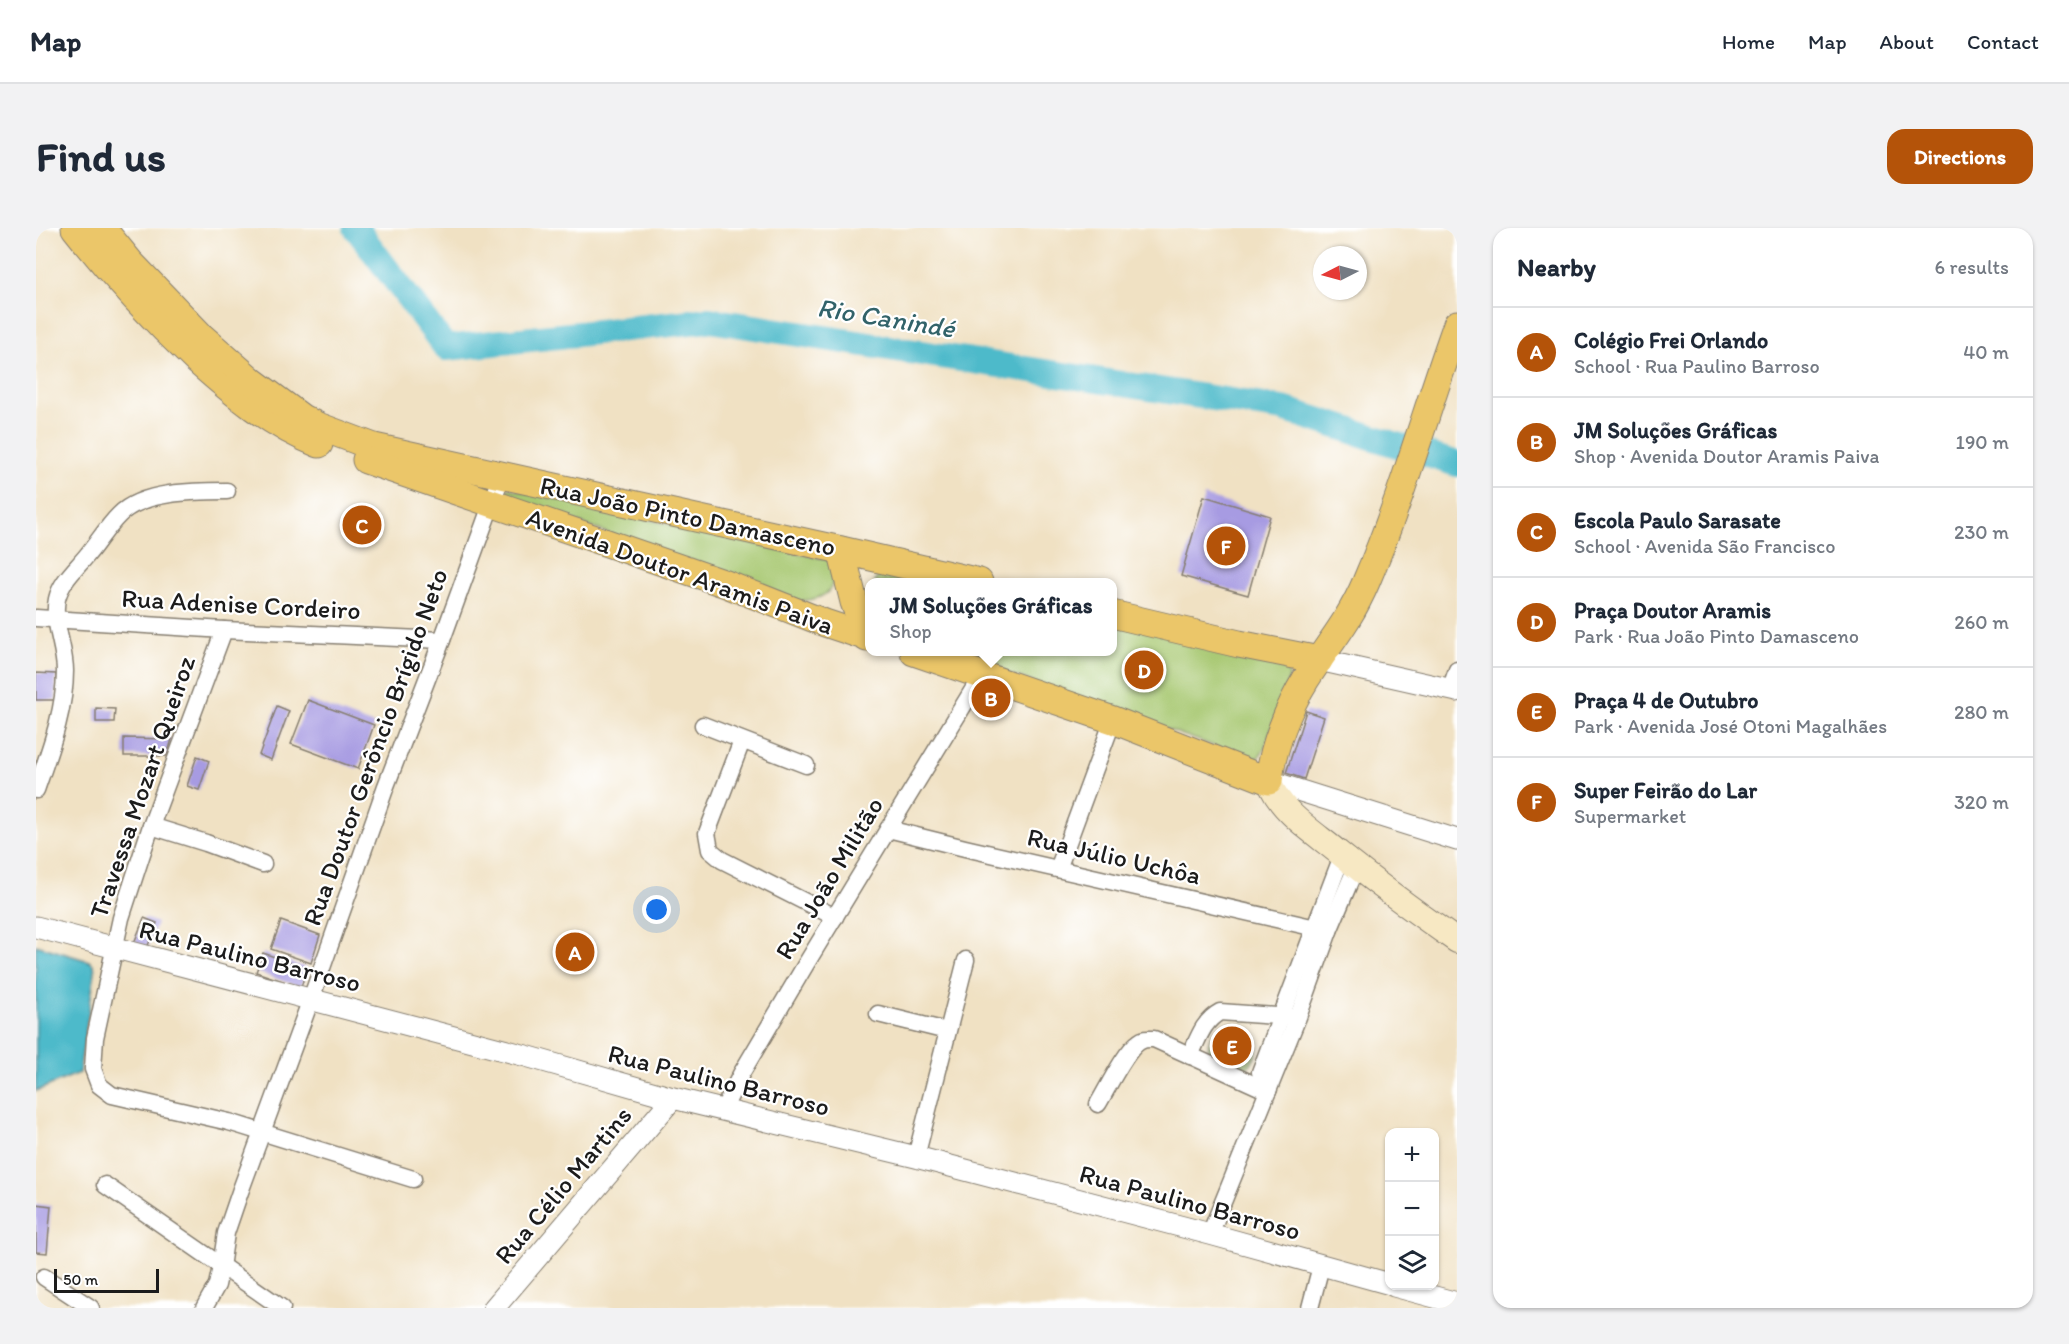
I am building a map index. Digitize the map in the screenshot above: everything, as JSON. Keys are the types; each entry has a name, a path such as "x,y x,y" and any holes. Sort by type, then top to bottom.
{"main road":[{"name":"Avenida Doutor Aramis Paiva","path":"75,228 144,309 221,383 268,419 304,438 336,451 726,584 865,637"},
{"name":"Rua João Pinto Damasceno","path":"102,228 130,262 203,338 252,381 302,418 325,429 374,447 962,578"},
{"path":"1457,324 1400,495 1366,584 1346,623 1294,700 1278,742 1269,780 1280,801 1294,817 1349,862 1457,941"},
{"path":"840,550 854,602 865,630"},
{"path":"1117,615 1319,660"},
{"path":"928,656 1113,720 1269,780"}],"street":[{"name":"Rua Doutor Gerôncio Brígido Neto","path":"204,1308 217,1285 226,1233 262,1132 386,786 502,475"},
{"path":"36,790 58,720 64,690 65,670 63,645 57,619 57,599 66,580 120,514 135,503 192,491 227,491"},
{"name":"Rua Adenise Cordeiro","path":"36,618 224,630 442,640"},
{"name":"Travessa Mozart Queiroz","path":"224,630 151,826 121,918 95,1038 93,1069 99,1085 112,1095 262,1132"},
{"path":"1319,660 1453,690 1457,670"},
{"name":"Rua João Militão","path":"723,1110 741,1074 982,675"},
{"path":"1058,869 1113,720"},
{"path":"703,725 806,765"},
{"path":"742,741 707,832 710,850 722,860 835,917"},
{"path":"1269,780 1457,840"},
{"path":"151,826 263,864"},
{"name":"Rua Júlio Uchôa","path":"888,829 1322,929"},
{"path":"1268,1091 1260,1072 1281,1016 1322,929 1349,862"},
{"name":"Rua Paulino Barroso","path":"36,927 526,1056 673,1098 916,1157 1210,1234 1385,1283"},
{"path":"1210,1234 1298,1017 1322,929"},
{"path":"916,1157 966,960"},
{"path":"1190,1056 1204,1026 1220,1012 1298,1017"},
{"path":"878,1014 947,1030"},
{"path":"1098,1104 1138,1042 1145,1039 1154,1039 1268,1091"},
{"name":"Rua Célio Martins","path":"494,1308 673,1098"},
{"path":"262,1132 413,1179"},
{"path":"105,1185 282,1308"},
{"path":"1310,1308 1321,1266"},
{"path":"44,1277 91,1308"},
{"name":"Rua Paulino Barroso","path":"1409,1290 1457,1303"}],"green space":[{"path":"507,488 829,560 833,579 831,586 828,592 815,599 796,601 513,499 508,494"},
{"path":"889,570 925,578 877,578"},
{"path":"1117,622 1286,663 1289,677 1264,750 1258,758 1245,757 959,656 1117,656"},
{"path":"1234,1023 1249,1031 1256,1043 1255,1058 1243,1071 1209,1057 1209,1044 1213,1034 1222,1026"}],"water":[{"path":"36,945 89,961 94,965 95,972 79,1073 36,1091"}],"building":[{"path":"1204,496 1270,516 1248,595 1181,576"},
{"path":"36,673 56,674 56,700 36,700"},
{"path":"308,700 374,725 358,769 291,744"},
{"path":"277,706 289,711 271,760 259,755"},
{"path":"96,708 115,709 114,722 96,722"},
{"path":"1306,711 1324,717 1304,779 1286,773"},
{"path":"124,738 172,739 167,756 124,756"},
{"path":"197,756 209,761 199,790 187,786"},
{"path":"144,918 157,923 147,948 134,943"},
{"path":"281,921 320,935 311,963 271,949"},
{"path":"263,953 307,968 301,987 256,972"},
{"path":"36,1204 51,1206 47,1253 36,1252"}],"waterway":[{"name":"Rio Canindé","path":"356,228 446,348 709,320 1283,409 1457,464"}],"place":[{"name":"Escola Paulo Sarasate","path":"362,525"},
{"name":"Super Feirão do Lar","path":"1226,546"},
{"name":"Praça Doutor Aramis","path":"1144,670"},
{"name":"JM Soluções Gráficas","path":"991,698"},
{"name":"Colégio Frei Orlando","path":"575,952"},
{"name":"Praça 4 de Outubro","path":"1232,1046"}]}
